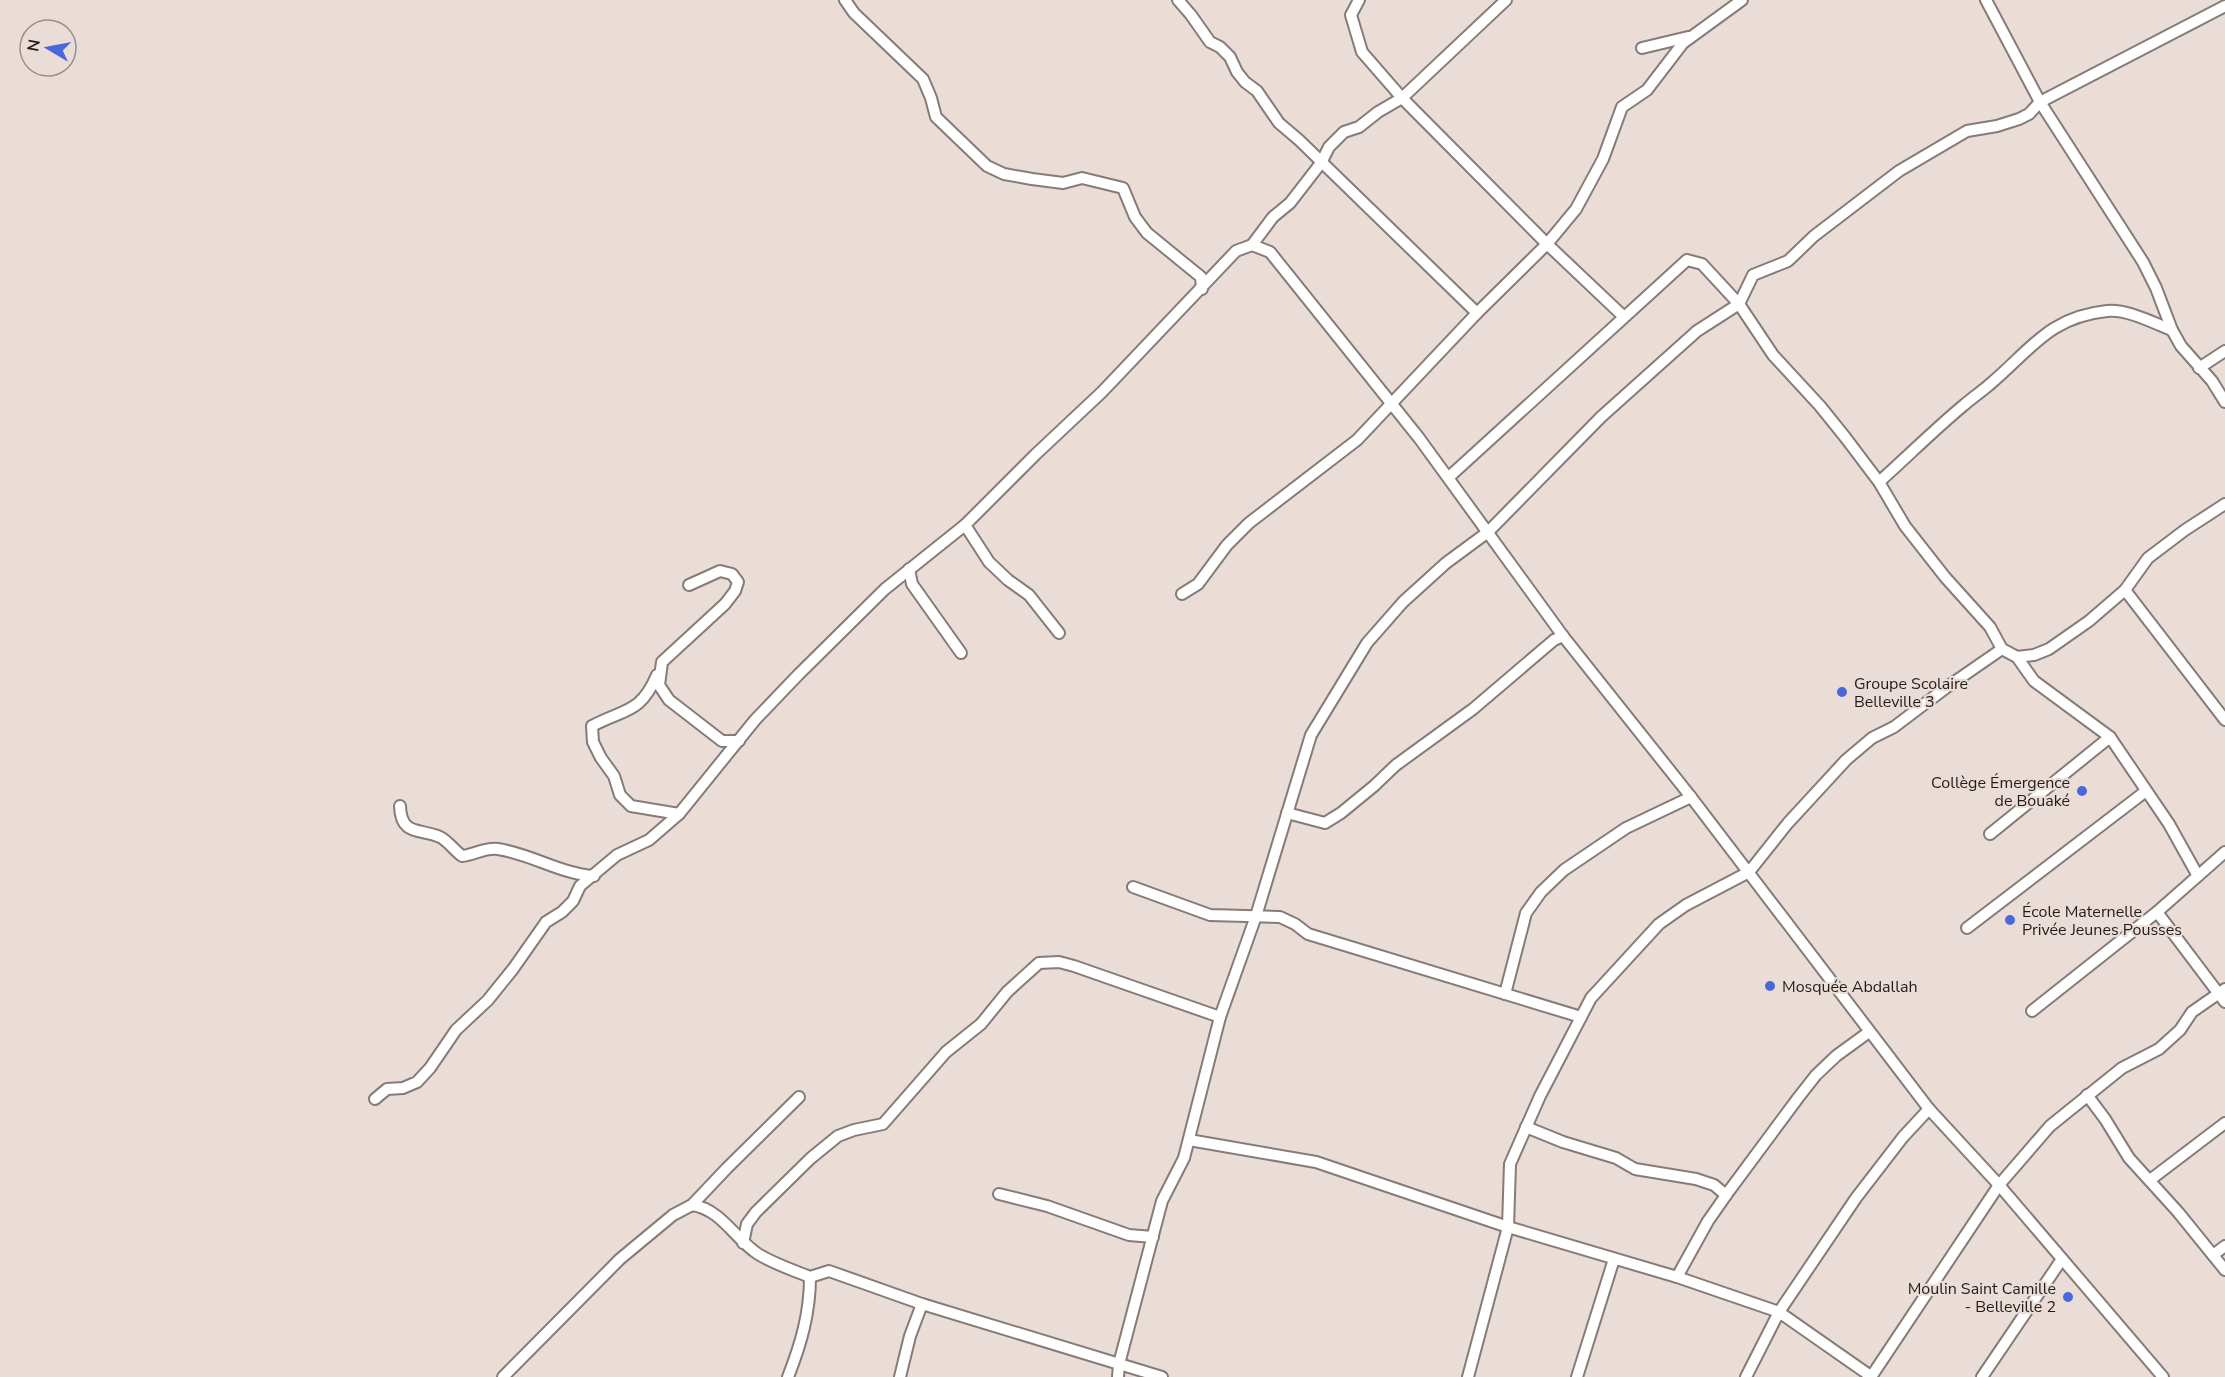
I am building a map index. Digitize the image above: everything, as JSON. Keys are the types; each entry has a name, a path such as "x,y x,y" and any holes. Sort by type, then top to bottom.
{"street":[{"path":"845,0 854,13 923,79 936,117 987,166 1004,174 1032,179 1063,183 1082,178 1123,188 1135,217 1147,233 1201,277 1202,289"},
{"path":"1178,0 1210,42 1220,47 1230,57 1237,72 1257,91 1279,123 1477,313"},
{"path":"1359,0 1352,15 1362,52 1402,98 1547,244 1623,316"},
{"path":"375,1099 387,1089 403,1088 417,1082 430,1068 456,1030 488,1000 507,977 546,922 562,912 573,901 580,886 617,855 649,840 679,814 755,720 798,675 885,589 965,525 1102,392 1236,252 1252,245 1273,217 1290,203 1321,163 1329,147 1344,132 1359,128 1378,112 1402,98 1506,0"},
{"path":"1182,594 1198,584 1227,545 1249,523 1357,440 1477,313 1547,244 1576,209 1603,159 1622,107 1647,90 1683,43 1742,0"},
{"path":"1986,0 2040,102 2143,262 2181,346 2212,381 2225,402"},
{"path":"1118,1377 1119,1364 1162,1201 1184,1158 1220,1017 1256,916 1311,735 1367,643 1412,594 1446,563 1488,532 1601,417 1697,332 1739,304 1753,275 1788,261 1814,236 1899,171 1968,131 2019,119 2029,114 2040,102 2225,6"},
{"path":"1642,48 1694,35"},
{"path":"1252,245 1270,252 1449,477 1563,636 1749,872 1929,1109 1999,1185 2163,1377"},
{"path":"1449,477 1687,260 1702,264 1739,304 1773,355 1820,406 1879,482 1905,526 1960,595 1990,627 2002,649 2017,657 2034,681 2110,737 2169,824 2198,876"},
{"path":"1879,482 1963,405 1990,384 2038,338 2055,327 2072,319 2108,311 2123,312 2172,330"},
{"path":"2199,368 2225,351"},
{"path":"2017,657 2034,655 2049,649 2089,621 2125,590 2148,558 2225,504"},
{"path":"965,525 989,562 1029,595 1059,633"},
{"path":"909,569 912,584 961,653"},
{"path":"679,814 631,806 620,795 614,776 593,742 592,726 639,705 650,691 662,662 725,604 735,591 738,582 732,574 720,571 689,585"},
{"path":"2125,590 2225,720"},
{"path":"1287,813 1325,823 1341,813 1396,765 1473,709 1554,640 1563,636"},
{"path":"1467,1377 1508,1227 1510,1164 1526,1127 1591,998 1659,924 1686,905 1749,872 1788,823 1846,760 1872,738 1894,727 2002,649"},
{"path":"662,662 658,685 669,700 722,741 739,741"},
{"path":"1990,834 2110,737"},
{"path":"1967,928 2146,791"},
{"path":"1505,994 1526,913 1541,892 1564,870 1626,828 1691,798"},
{"path":"400,806 400,816 405,824 417,832 439,836 462,856 480,850 497,849 575,873 594,876"},
{"path":"2031,1011 2157,912 2225,852"},
{"path":"1133,887 1210,915 1280,917 1308,933 1581,1017"},
{"path":"1189,1140 1316,1162 1508,1227 1677,1277 1779,1312 1871,1377 1999,1185 2050,1126 2122,1068 2159,1048 2180,1030 2192,1012 2223,995 2157,912"},
{"path":"743,1244 747,1224 756,1212 811,1158 838,1136 883,1124 946,1052 981,1024 1007,992 1039,963 1059,962 1074,966 1220,1017"},
{"path":"1677,1277 1708,1221 1816,1075 1836,1056 1869,1032"},
{"path":"2087,1095 2129,1158 2225,1270"},
{"path":"503,1377 620,1258 673,1215 692,1205 799,1097"},
{"path":"1746,1377 1779,1312 1856,1198 1903,1137 1929,1109"},
{"path":"2150,1180 2225,1123"},
{"path":"1526,1127 1563,1142 1616,1158 1635,1169 1696,1179 1714,1185 1726,1195"},
{"path":"999,1194 1047,1206 1129,1235 1153,1237"},
{"path":"692,1205 704,1207 724,1222 743,1244 761,1256 810,1277 829,1271 922,1304 1162,1377"},
{"path":"2213,1255 2225,1246"},
{"path":"1577,1377 1614,1259"},
{"path":"1982,1377 2062,1259"},
{"path":"788,1377 810,1301 810,1277"},
{"path":"900,1377 910,1336 922,1304"}],"place":[{"name":"Groupe Scolaire Belleville 3","path":"1842,692"},
{"name":"Collège Émergence de Bouaké","path":"2082,791"},
{"name":"École Maternelle Privée Jeunes Pousses","path":"2010,920"},
{"name":"Mosquée Abdallah","path":"1770,986"},
{"name":"Moulin Saint Camille - Belleville 2","path":"2068,1297"}]}
